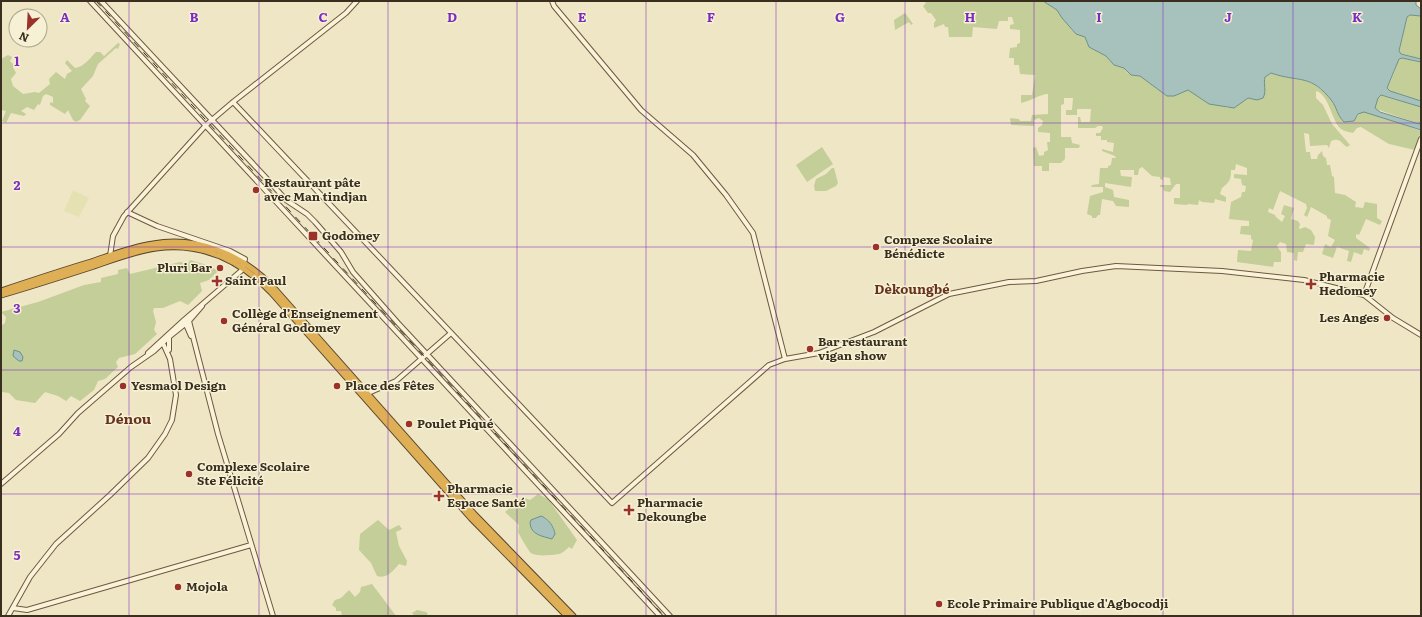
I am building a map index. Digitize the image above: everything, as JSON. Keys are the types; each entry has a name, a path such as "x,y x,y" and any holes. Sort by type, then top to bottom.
{"highway":[{"path":"1,291 149,244 179,242 212,248 244,263 366,394 474,514 573,616"},
{"path":"1,296 137,252 160,248 184,247 203,250 244,263"},
{"path":"366,394 471,518 567,616"}],"main road":[{"path":"90,1 423,359 504,450 660,616"},
{"path":"101,1 286,200 307,214 315,222 341,252 353,272 428,355 588,525 670,616"},
{"path":"110,256 113,236 127,212 206,125 346,13 357,1"},
{"path":"552,1 554,6 641,110 693,156 726,195 753,233 786,359"},
{"path":"233,102 612,503 769,365 786,359 819,353 874,332 949,294 1009,282 1036,280 1082,270 1116,266 1222,271 1304,280 1364,295 1393,318 1421,335"},
{"path":"1364,295 1421,139"},
{"path":"1,483 59,434 78,413 165,341 237,275 244,263 230,251 157,226 127,212"},
{"path":"165,341 184,322 189,321 204,304"},
{"path":"189,321 218,434 273,616"},
{"path":"184,322 194,342"},
{"path":"366,394 396,381 428,355 451,333"},
{"path":"8,616 30,577 56,544 137,469 162,441 172,420 175,383 165,341"},
{"path":"13,608 27,610 251,545"}],"shaded area":[{"path":"73,190 89,198 79,217 64,211"}],"green space":[{"path":"924,1 1043,1 1057,10 1073,31 1085,37 1089,47 1106,56 1114,65 1124,68 1128,73 1134,76 1140,76 1167,96 1189,90 1205,101 1228,108 1248,98 1253,99 1265,93 1263,84 1265,77 1271,73 1304,80 1317,86 1332,101 1344,122 1356,118 1361,112 1368,112 1421,131 1415,150 1389,144 1361,127 1357,128 1353,133 1344,130 1336,123 1324,97 1316,91 1316,98 1323,105 1332,124 1350,145 1347,147 1340,141 1334,140 1331,141 1329,148 1327,145 1310,146 1309,134 1304,133 1306,152 1310,152 1311,159 1317,159 1318,155 1322,151 1323,156 1326,158 1327,165 1330,165 1332,176 1334,177 1335,193 1345,195 1356,202 1355,207 1363,208 1365,202 1377,204 1377,218 1382,221 1380,225 1366,219 1359,235 1356,234 1356,238 1370,248 1369,251 1364,249 1362,255 1354,252 1351,262 1347,261 1349,251 1337,247 1333,258 1322,254 1325,244 1331,247 1335,240 1328,236 1331,220 1311,207 1307,217 1304,215 1307,208 1306,204 1280,191 1273,210 1269,208 1268,212 1275,215 1282,222 1285,216 1281,214 1284,205 1294,208 1291,219 1298,221 1300,224 1300,229 1305,227 1311,230 1315,237 1314,245 1306,244 1303,252 1298,252 1297,261 1294,260 1294,253 1287,252 1286,244 1280,242 1277,246 1281,252 1281,262 1274,262 1273,267 1237,262 1238,250 1251,251 1253,240 1251,239 1251,235 1240,234 1241,226 1249,226 1249,221 1229,219 1231,202 1241,197 1242,192 1245,192 1246,186 1242,185 1241,179 1234,178 1234,174 1247,175 1247,168 1236,164 1235,170 1231,170 1231,177 1222,188 1220,194 1226,197 1226,202 1215,199 1214,203 1202,202 1199,200 1198,205 1174,204 1174,198 1180,198 1180,184 1176,184 1170,192 1164,191 1163,187 1160,187 1160,185 1171,185 1170,178 1163,177 1163,180 1160,179 1160,177 1152,176 1142,167 1139,169 1138,175 1134,175 1134,170 1120,170 1121,176 1132,177 1131,187 1105,183 1105,187 1113,190 1114,197 1129,200 1129,207 1116,206 1113,201 1102,199 1100,215 1096,218 1092,218 1092,216 1087,214 1090,196 1103,192 1103,187 1091,187 1092,185 1099,184 1100,168 1108,168 1108,166 1111,165 1112,158 1116,158 1115,156 1102,151 1102,149 1113,152 1114,143 1107,142 1107,140 1101,140 1101,136 1096,136 1096,133 1100,133 1103,128 1102,126 1095,128 1078,128 1078,117 1080,117 1081,122 1090,122 1091,109 1077,109 1077,115 1066,115 1066,110 1072,110 1073,98 1064,98 1064,104 1061,105 1061,137 1071,137 1072,143 1080,145 1079,148 1065,148 1065,159 1061,163 1049,163 1049,171 1042,171 1042,166 1034,166 1033,148 1036,147 1039,156 1044,155 1044,152 1048,150 1047,142 1050,142 1050,133 1038,132 1038,128 1042,125 1043,121 1039,118 1034,120 1034,126 1011,125 1010,118 1019,119 1020,121 1031,121 1032,115 1048,114 1048,94 1021,103 1021,95 1032,95 1035,75 1020,74 1019,65 1014,65 1014,58 1009,58 1010,48 1017,47 1017,44 1020,43 1020,30 1010,29 1010,25 1014,24 1012,17 1008,17 1008,21 999,21 997,29 973,27 972,37 949,37 948,27 945,27 944,24 934,28 934,23 936,20 923,6 926,3"},
{"path":"905,13 913,24 911,25 909,22 895,30 894,20"},
{"path":"1410,15 1421,16 1421,59 1399,53 1407,17"},
{"path":"118,43 120,44 118,49 116,48 98,64 93,76 81,89 86,99 85,101 90,106 80,120 76,122 73,120 68,110 65,114 50,105 50,102 53,103 53,97 46,94 43,96 40,105 38,104 34,110 27,107 21,111 26,114 24,116 11,113 6,123 2,121 6,111 1,110 1,59 8,55 12,57 10,61 14,65 13,67 16,73 11,79 13,86 23,94 35,92 39,93 50,84 49,79 56,72 65,79 67,74 72,71 65,63 67,60 75,68 81,66 96,52 100,52 104,56"},
{"path":"1402,58 1421,62 1421,101 1389,91 1387,88 1398,60"},
{"path":"1379,95 1421,107 1420,124 1376,109 1375,105"},
{"path":"822,147 833,164 807,182 796,165"},
{"path":"834,168 838,183 836,186 826,191 815,191 814,186 816,179 826,174"},
{"path":"190,260 210,266 218,271 209,280 200,283 202,291 188,305 180,301 163,308 154,308 153,311 156,322 154,330 157,334 135,354 119,358 116,362 118,367 105,379 98,381 94,390 80,401 71,396 66,401 58,396 45,392 35,403 16,400 9,393 2,392 1,326 5,323 6,317 1,312 38,302 84,285 101,282 101,278 118,274 118,270 127,268 130,274 180,262 188,264"},
{"path":"538,494 548,499 577,540 572,549 569,547 560,553 549,555 537,555 530,552 518,532 519,525 505,512 522,497 530,500","holes":["545,517 553,526 555,534 552,539 545,536 531,520"]},
{"path":"378,520 389,530 399,525 402,529 396,532 399,546 407,561 406,566 399,564 390,574 381,577 377,576 371,563 359,550 360,534"},
{"path":"372,584 396,616 342,616 341,611 336,611 336,608 332,605 335,600 341,598 349,590 355,597 360,592 361,587"},
{"path":"417,610 428,614 426,616 415,616 412,613"}],"water":[{"path":"1043,1 1416,1 1416,5 1421,9 1421,16 1410,15 1407,17 1399,51 1401,54 1421,59 1421,62 1402,58 1399,59 1387,88 1390,91 1421,101 1421,107 1381,95 1378,98 1375,108 1380,112 1419,124 1421,121 1421,130 1364,112 1358,114 1354,121 1344,122 1332,101 1317,86 1304,80 1271,73 1265,77 1265,93 1263,98 1257,100 1248,98 1234,108 1209,104 1188,90 1174,96 1167,96 1140,76 1131,75 1124,68 1114,65 1106,56 1089,47 1085,37 1076,34 1057,10"},
{"path":"14,350 20,352 23,357 22,361 19,361 13,356"},
{"path":"541,516 549,521 554,529 555,534 552,539 541,536 532,530 530,523 531,520"}],"railway":[{"path":"96,1 664,616"}],"place":[{"name":"Restaurant pâte avec Man tindjan","path":"256,190"},
{"name":"Godomey","path":"313,236"},
{"name":"Compexe Scolaire Bénédicte","path":"876,247"},
{"name":"Pluri Bar","path":"220,268"},
{"name":"Saint Paul","path":"217,281"},
{"name":"Pharmacie Hedomey","path":"1311,284"},
{"name":"Les Anges","path":"1387,318"},
{"name":"Collège d’Enseignement Général Godomey","path":"224,321"},
{"name":"Bar restaurant vigan show","path":"810,349"},
{"name":"Yesmaol Design","path":"123,386"},
{"name":"Place des Fêtes","path":"337,386"},
{"name":"Poulet Piqué","path":"409,424"},
{"name":"Complexe Scolaire Ste Félicité","path":"189,474"},
{"name":"Pharmacie Espace Santé","path":"439,496"},
{"name":"Pharmacie Dekoungbe","path":"629,510"},
{"name":"Mojola","path":"178,587"},
{"name":"Ecole Primaire Publique d'Agbocodji","path":"939,604"}],"district":[{"name":"Dèkoungbé","path":"912,289"},
{"name":"Dénou","path":"128,419"}]}
